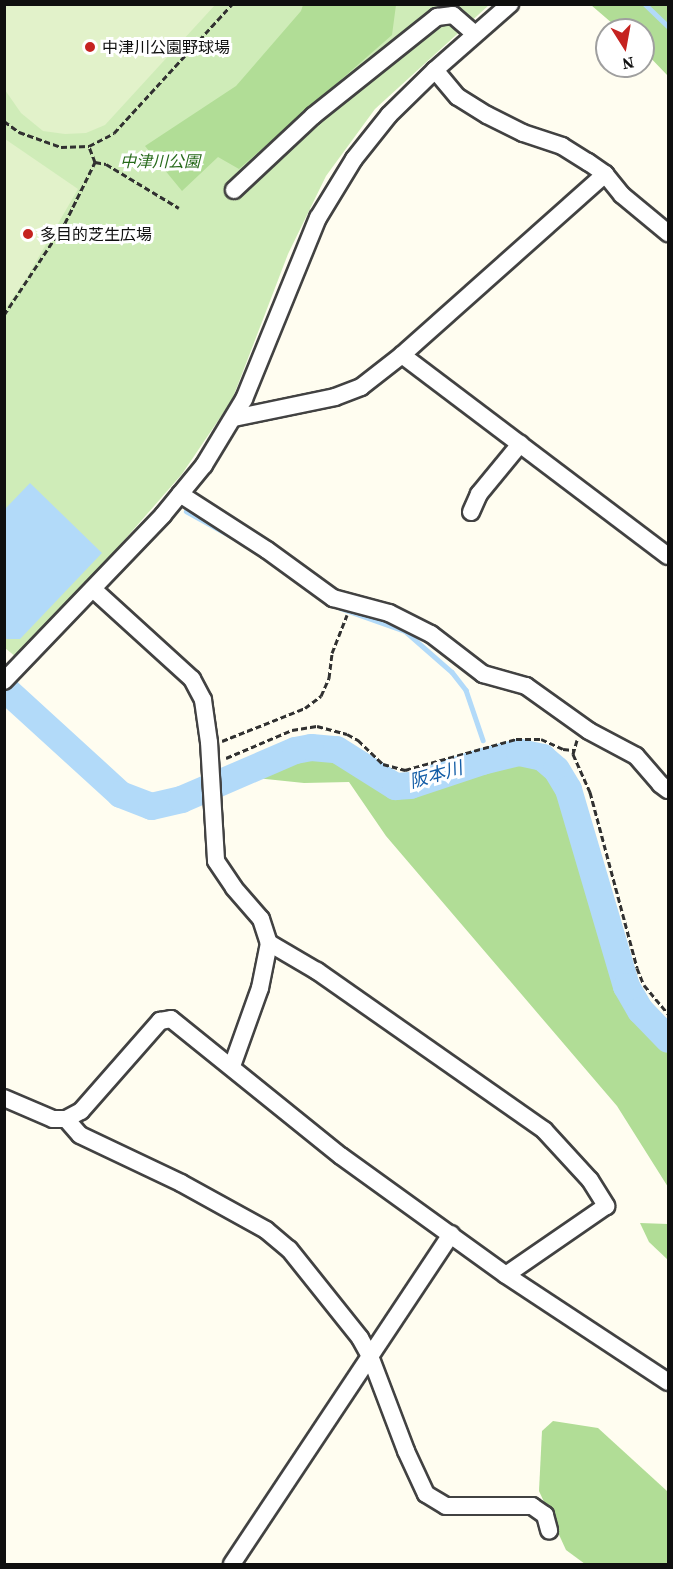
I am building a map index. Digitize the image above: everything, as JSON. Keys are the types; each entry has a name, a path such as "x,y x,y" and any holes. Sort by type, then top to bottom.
{"street":[{"path":"8,677 93,589 204,465 234,418 258,367 304,249 323,210 354,159 389,115 435,70 510,4"},
{"path":"234,190 313,116 437,16 453,15 475,34"},
{"path":"435,70 458,97 487,115 523,133 562,146 605,174 622,195 669,233"},
{"path":"234,418 351,392 402,356 605,174"},
{"path":"402,356 666,550"},
{"path":"471,512 479,494 520,444"},
{"path":"180,494 267,550 333,598 388,613 413,624 446,644 483,674 526,686 584,728 636,756 660,784 669,790"},
{"path":"93,589 192,679 203,700 209,742 216,861 234,888 261,919 266,927 269,943 260,988 232,1066"},
{"path":"269,943 317,971 544,1130 590,1180 606,1206 506,1275"},
{"path":"4,1098 53,1119 66,1119 81,1111 160,1021 171,1019 179,1023 341,1156 506,1275 669,1382"},
{"path":"66,1119 80,1135 182,1183 266,1230 289,1249 360,1338 370,1356 406,1450 426,1494 446,1506 532,1506 545,1515 549,1530"},
{"path":"232,1564 451,1234"}],"path":[{"path":"4,121 19,132 60,147 89,146 114,133 232,4"},
{"path":"4,315 65,223 95,162 89,146"},
{"path":"95,162 106,164 179,208"},
{"path":"209,742 220,742 314,703 325,688 332,653 346,616"},
{"path":"210,766 292,730 317,726 346,734 358,740 383,764 405,770 516,739 541,739 563,749 573,750"},
{"path":"584,728 573,750 574,760 586,779 593,800 637,968 644,985 669,1014"}],"green space":[{"name":"中津川公園野球場","path":"4,5 215,5 105,125 86,133 65,134 43,131 21,113 5,90"},
{"name":"中津川公園","path":"5,5 489,5 375,109 326,176 288,254 232,400 182,474 113,553 16,657 5,648"},
{"path":"303,5 396,5 392,35 239,169 218,157 182,191 145,146 236,86 301,11"},
{"path":"591,5 668,5 668,76 655,62 655,18 606,18"},
{"name":"多目的芝生広場","path":"5,139 78,189 26,279 5,309"},
{"path":"337,755 392,793 473,771 524,762 563,786 621,988 634,1014 668,1046 668,1187 617,1106 386,836 349,782 304,783 256,778 289,763"},
{"path":"640,1223 668,1224 668,1260 649,1242"},
{"path":"553,1421 598,1428 667,1491 668,1564 585,1564 566,1550 539,1491 542,1431"}],"water":[{"path":"30,483 102,553 20,639 5,639 5,509"}],"waterway":[{"path":"645,4 668,26"},
{"path":"186,511 231,536"},
{"path":"340,608 405,631 452,672 466,690 483,740"},
{"name":"阪本川","path":"4,688 120,794 151,806 181,799 295,750 311,747 336,749 395,786 410,785 482,761 519,752 542,757 556,769 568,789 626,986 640,1010 668,1039"},
{"name":"阪本川","path":"491,753 494,757"}],"place":[{"name":"中津川公園野球場","path":"90,47"},
{"name":"多目的芝生広場","path":"28,234"}]}
